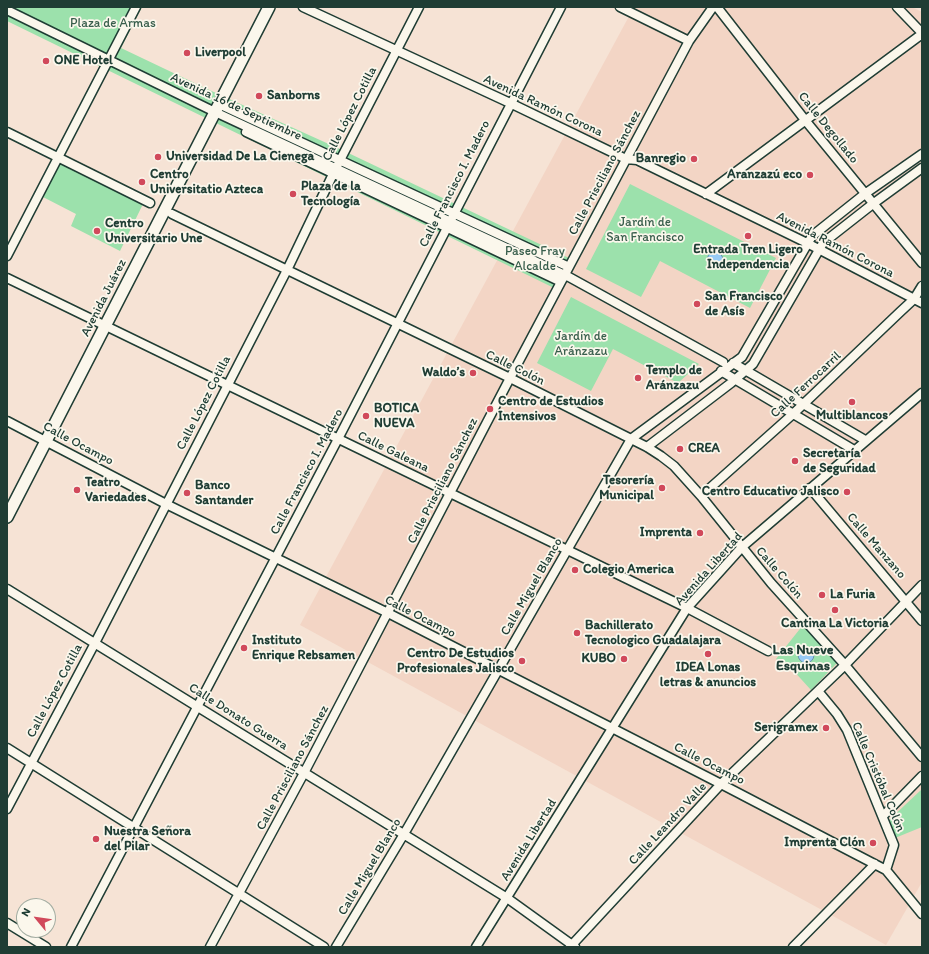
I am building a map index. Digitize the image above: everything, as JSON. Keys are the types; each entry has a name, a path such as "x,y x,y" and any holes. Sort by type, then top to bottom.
{"main road":[{"name":"Avenida Juárez","path":"7,517 269,7"}],"street":[{"path":"7,256 136,7"},
{"name":"Avenida Ramón Corona","path":"303,7 510,103 626,159 637,160 808,243 922,303"},
{"name":"Calle López Cotilla","path":"7,808 95,643 287,270 337,167 419,7"},
{"name":"Calle Francisco I. Madero","path":"71,947 276,558 561,7"},
{"path":"620,7 689,41"},
{"name":"Calle Prisciliano Sánchez","path":"210,947 304,773 510,378 689,41 713,7"},
{"name":"Calle Degollado","path":"717,7 805,120 922,263"},
{"path":"706,194 922,34 897,7"},
{"name":"Avenida 16 de Septiembre","path":"7,10 450,221 561,282"},
{"name":"Avenida 16 de Septiembre","path":"216,110 450,221 567,271 723,362"},
{"path":"7,132 150,203"},
{"name":"Calle Miguel Blanco","path":"336,947 404,834 631,439 721,371 742,357 812,236 866,193 922,154"},
{"path":"647,447 735,380 753,364 823,243 922,168"},
{"name":"Calle Colón","path":"172,214 397,325 510,378 647,447 674,466 701,496 771,583 845,665 922,757"},
{"name":"Calle Galeana","path":"7,278 687,608 768,651"},
{"name":"Calle Ferrocarril","path":"701,496 803,404 914,299 922,286"},
{"path":"733,363 865,440"},
{"path":"721,371 854,450"},
{"name":"Avenida Libertad","path":"476,947 687,608 742,547 865,440 922,393"},
{"name":"Calle Ocampo","path":"7,421 166,504 388,614 886,870"},
{"name":"Calle Manzano","path":"810,488 907,601 922,621"},
{"name":"Calle Leandro Valle","path":"572,946 721,784 845,665 922,585"},
{"name":"Calle Donato Guerra","path":"7,589 507,898 572,946"},
{"name":"Calle Cristóbal Colón","path":"818,691 837,714 847,730 894,844 886,870"},
{"path":"7,748 324,947"},
{"path":"883,816 922,776"},
{"path":"793,947 875,864"},
{"path":"886,870 922,914"},
{"path":"7,923 46,947"}],"shaded area":[{"path":"634,7 912,7 922,12 922,882 886,945 300,625"}],"green space":[{"name":"Paseo Fray Alcalde","path":"7,7 142,7 121,48 342,150 569,258 554,288 7,21"},
{"path":"61,162 143,204 120,251 71,226 76,214 43,197"},
{"name":"Jardín de San Francisco","path":"630,184 776,258 750,308 660,261 641,297 586,269"},
{"name":"Jardín de Aránzazu","path":"571,297 699,364 678,383 613,349 591,391 537,363"},
{"path":"803,625 837,663 811,690 791,668 776,659","holes":["809,647 814,657 811,661 801,660 799,656 800,651"]},
{"path":"922,789 922,827 895,838 888,821"}],"water":[{"path":"712,252 718,252 723,257 721,266 718,268 712,268 707,263 707,257"},
{"path":"806,647 813,652 814,655 809,662 806,663 799,658 798,655 803,648"}],"place":[{"name":"Liverpool","path":"187,53"},
{"name":"ONE Hotel","path":"46,61"},
{"name":"Sanborns","path":"259,96"},
{"name":"Universidad De La Cienega","path":"158,157"},
{"name":"Banregio","path":"694,159"},
{"name":"Aranzazú eco","path":"810,175"},
{"name":"Centro Universitatio Azteca","path":"142,182"},
{"name":"Plaza de la Tecnología","path":"293,194"},
{"name":"Centro Universitario Une","path":"97,231"},
{"name":"Entrada Tren Ligero Independencia","path":"748,236"},
{"name":"San Francisco de Asís","path":"697,304"},
{"name":"Waldo’s","path":"473,373"},
{"name":"Templo de Aránzazu","path":"638,378"},
{"name":"Multiblancos","path":"852,402"},
{"name":"Centro de Estudios Intensivos","path":"490,409"},
{"name":"BOTICA NUEVA","path":"366,416"},
{"name":"CREA","path":"680,449"},
{"name":"Secretaría de Seguridad","path":"795,461"},
{"name":"Tesorería Municipal","path":"662,488"},
{"name":"Teatro Variedades","path":"77,490"},
{"name":"Centro Educativo Jalisco","path":"847,492"},
{"name":"Banco Santander","path":"187,493"},
{"name":"Imprenta","path":"700,533"},
{"name":"Colegio America","path":"575,570"},
{"name":"La Furia","path":"822,595"},
{"name":"Cantina La Victoria","path":"835,610"},
{"name":"Bachillerato Tecnologico Guadalajara","path":"577,633"},
{"name":"Instituto Enrique Rebsamen","path":"244,648"},
{"name":"IDEA Lonas letras & anuncios","path":"708,654"},
{"name":"KUBO","path":"624,659"},
{"name":"Centro De Estudios Profesionales Jalisco","path":"522,661"},
{"name":"Serigramex","path":"826,728"},
{"name":"Nuestra Señora del Pilar","path":"96,839"},
{"name":"Imprenta Clón","path":"873,843"}],"district":[{"name":"Las Nueve Esquinas","path":"803,658"}],"park label":[{"name":"Plaza de Armas","path":"113,24"}]}
